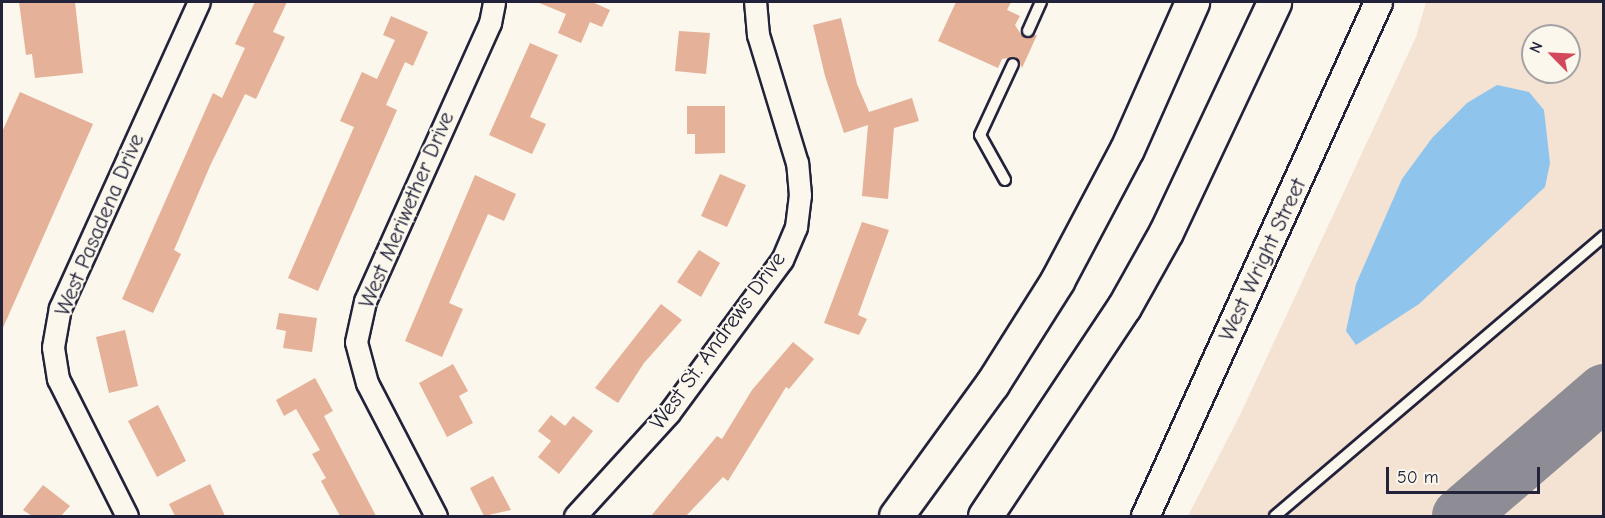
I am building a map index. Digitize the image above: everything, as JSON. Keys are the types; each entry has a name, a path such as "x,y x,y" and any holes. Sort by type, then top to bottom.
{"highway":[{"path":"896,516 992,384 1057,281 1127,149 1192,2"},
{"path":"985,516 1124,307 1176,211 1274,2"}],"street":[{"name":"West Pasadena Drive","path":"127,516 58,379 53,347 60,309 199,2"},
{"name":"West Meriwether Drive","path":"436,516 367,383 356,342 365,301 490,23 494,2"},
{"name":"West St. Andrews Drive","path":"575,516 669,413 782,260 796,227 800,195 797,163 758,35 755,2"},
{"name":"West Wright Street","path":"1144,516 1378,2"}],"lane":[{"path":"1028,31 1041,2"},
{"path":"1005,180 980,135 1013,64"},
{"path":"1275,516 1604,236"}],"shaded area":[{"path":"1426,2 1603,2 1603,516 1188,516 1240,415 1416,37"}],"water":[{"path":"1497,85 1529,92 1544,110 1550,163 1545,187 1419,304 1356,345 1346,331 1356,284 1402,179 1432,138 1467,103"}],"building":[{"path":"19,2 75,2 83,73 35,78 32,54 26,55"},
{"path":"255,2 287,2 273,32 285,37 256,99 245,94 210,166 174,250 181,254 153,313 122,299 213,93 222,98 245,48 235,44"},
{"path":"537,2 592,2 610,10 602,27 590,22 581,43 558,33 566,14"},
{"path":"956,2 1011,2 1007,10 1020,16 1015,25 1022,36 1037,35 1022,68 1016,57 1002,59 998,68 938,41"},
{"path":"391,16 428,32 413,66 405,62 386,105 397,110 318,291 288,278 354,127 340,121 362,72 377,79 395,40 383,35"},
{"path":"841,18 857,84 869,112 912,98 919,121 894,128 888,199 862,196 868,125 844,133 825,76 813,25"},
{"path":"679,31 710,33 706,74 675,71"},
{"path":"530,43 558,55 530,117 546,124 532,154 489,135"},
{"path":"20,92 93,124 2,330 2,132"},
{"path":"687,106 725,106 725,153 695,154 695,134 687,134"},
{"path":"720,174 746,185 727,227 701,216"},
{"path":"475,175 516,194 504,221 488,214 449,303 463,309 442,357 405,341"},
{"path":"862,222 889,230 858,315 867,319 859,335 824,323"},
{"path":"699,250 720,263 701,297 677,282"},
{"path":"661,304 682,320 644,363 618,403 595,388"},
{"path":"279,313 317,318 312,352 283,348 286,331 276,329"},
{"path":"125,330 138,386 109,393 96,337"},
{"path":"793,342 814,359 789,389 786,387 728,481 723,477 686,516 651,516 717,436 722,439 752,390"},
{"path":"453,364 468,391 459,396 473,423 447,437 419,383"},
{"path":"315,378 333,411 324,416 376,516 340,516 321,481 326,478 312,454 320,450 296,409 284,416 276,400"},
{"path":"158,405 186,461 157,477 128,421"},
{"path":"551,415 565,426 573,416 593,431 559,474 538,457 551,441 538,431"},
{"path":"493,476 511,510 484,516 470,488"},
{"path":"210,484 225,516 175,516 169,504"},
{"path":"43,485 70,506 61,516 32,516 23,510"}],"taxiway":[{"path":"1460,516 1604,392"}]}
